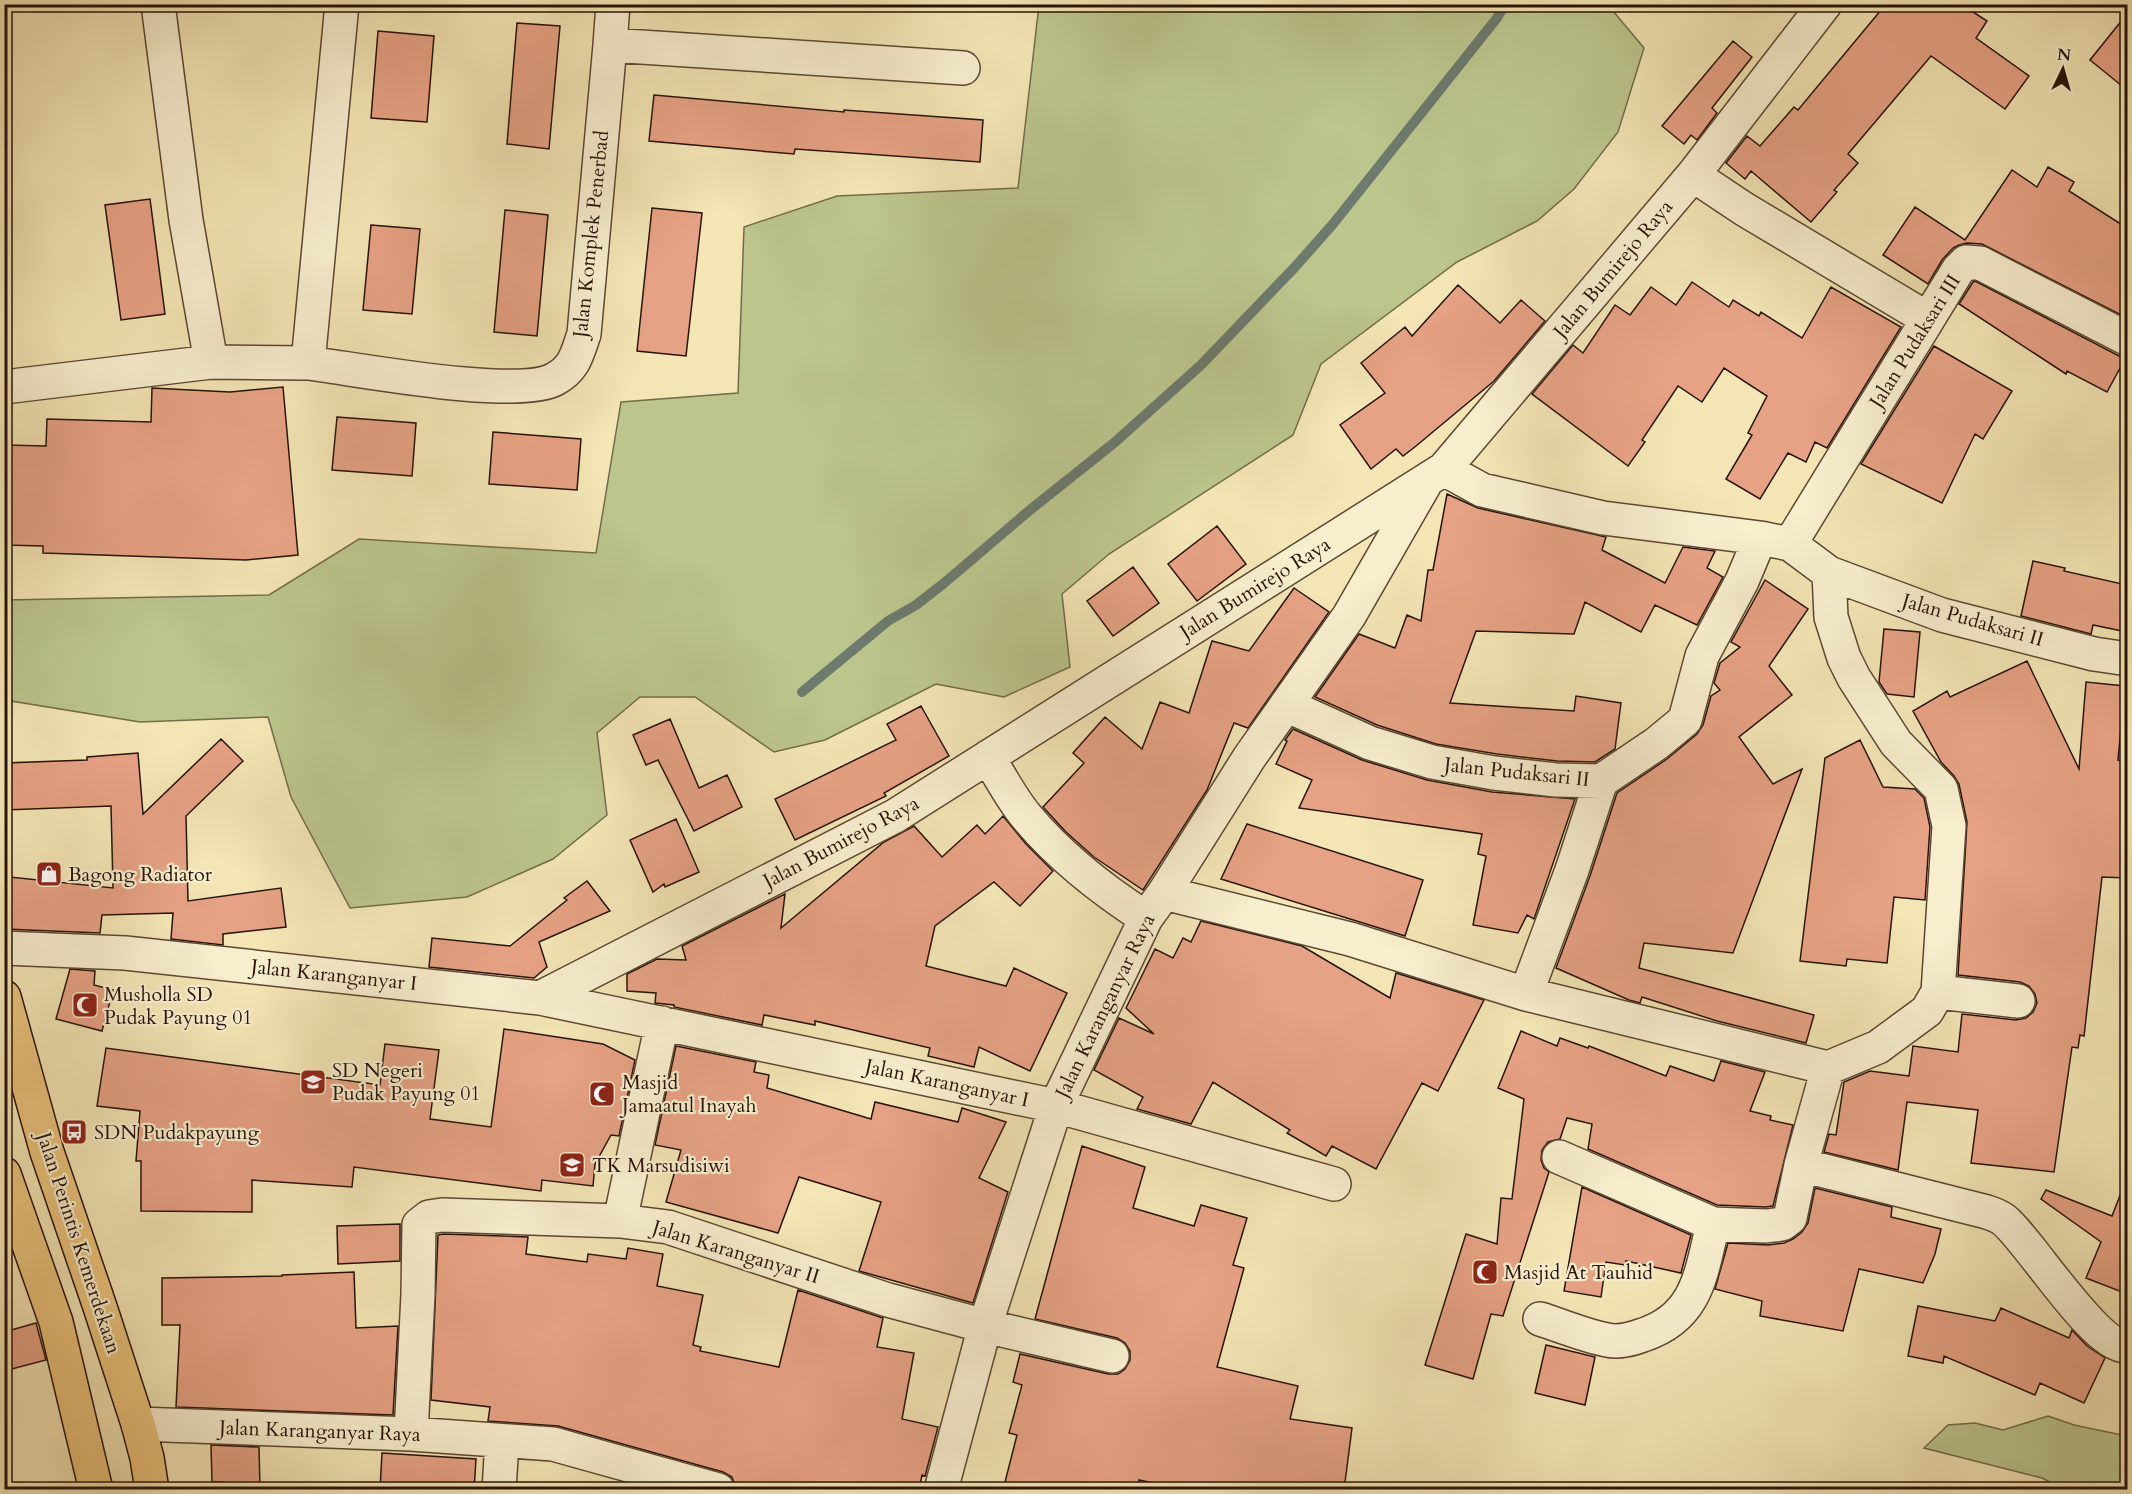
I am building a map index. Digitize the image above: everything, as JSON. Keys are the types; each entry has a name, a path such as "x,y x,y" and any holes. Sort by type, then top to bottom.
{"highway":[{"name":"Jalan Perintis Kemerdekaan","path":"4,997 46,1152 138,1424 152,1490"},
{"path":"4,1174 56,1322 96,1490"}],"street":[{"path":"158,4 186,220 211,362"},
{"path":"308,363 342,4"},
{"name":"Jalan Komplek Penerbad","path":"4,387 211,362 308,363 472,385 536,386 555,380 573,366 584,334 613,4"},
{"name":"Jalan Bumirejo Raya","path":"540,998 895,816 1436,473 1693,175 1825,4"},
{"path":"610,45 963,68"},
{"path":"1693,175 1744,209 1928,319"},
{"name":"Jalan Pudaksari III","path":"1775,541 1928,319 1958,270 1966,262 1980,263 2127,339"},
{"name":"Jalan Pudaksari II","path":"1436,473 1482,489 1603,518 1775,541 1829,573 1942,615 2094,654 2127,659"},
{"name":"Jalan Karanganyar Raya","path":"941,1490 985,1326 1056,1106 1155,906 1250,758 1349,616 1436,473"},
{"name":"Jalan Pudaksari II","path":"1286,705 1370,742 1432,762 1494,773 1556,780 1601,781 1656,744 1685,720 1702,656 1742,581 1775,541"},
{"path":"988,757 1025,814 1070,862 1108,893 1155,906 1350,939 1526,994 1828,1068 1878,1047 1927,1011 1938,993 1949,826 1941,789 1896,743 1854,678 1844,658 1831,617 1829,573"},
{"path":"1526,994 1572,870 1601,781"},
{"name":"Jalan Karanganyar I","path":"4,948 125,953 540,998 1056,1106 1334,1184"},
{"path":"1938,993 2018,1001"},
{"path":"620,1221 662,1023"},
{"path":"1559,1157 1713,1224 1766,1226 1782,1224 1790,1218 1801,1165 1828,1068"},
{"path":"1801,1165 1987,1212 2002,1218 2062,1291 2106,1338 2117,1345 2127,1346"},
{"name":"Jalan Karanganyar II","path":"411,1434 419,1225 429,1217 442,1215 620,1221 668,1227 888,1300 1112,1356"},
{"path":"1540,1318 1608,1341 1629,1340 1656,1331 1676,1318 1691,1300 1698,1285 1713,1224"},
{"name":"Jalan Karanganyar Raya","path":"138,1424 411,1434 553,1444 718,1490"},
{"path":"499,1490 502,1441"}],"green space":[{"path":"1039,5 1608,5 1644,48 1618,132 1574,189 1537,221 1457,262 1321,364 1293,435 1109,554 1062,594 1070,667 1004,697 936,684 825,740 774,752 695,697 640,697 597,733 607,815 553,859 467,897 350,908 291,797 268,717 140,722 5,700 5,600 269,595 359,539 596,553 621,402 738,393 744,227 837,196 1018,188"},
{"path":"2048,1416 2074,1425 2127,1436 2127,1489 2063,1489 2042,1478 1924,1448 1948,1425 1975,1423 2003,1430"}],"building":[{"path":"1886,4 1961,4 1987,21 1976,38 2029,76 2005,109 1931,56 1848,154 1858,163 1834,190 1837,192 1811,222 1751,171 1745,179 1726,163 1747,136 1760,146 1794,107 1798,110"},
{"path":"2127,14 2127,90 2090,60"},
{"path":"517,23 560,26 549,149 507,144"},
{"path":"378,31 434,36 427,122 371,118"},
{"path":"1733,41 1752,57 1712,108 1717,113 1697,140 1691,135 1684,144 1662,126"},
{"path":"654,95 844,112 844,110 983,120 980,162 795,149 794,154 649,141"},
{"path":"2048,167 2074,182 2069,191 2127,228 2127,318 1982,244 1967,243 1953,248 1942,260 1928,284 1883,255 1915,207 1965,240 2012,170 2037,187"},
{"path":"150,199 165,314 121,320 105,205"},
{"path":"652,208 702,213 686,356 637,351"},
{"path":"505,210 548,215 537,336 494,332"},
{"path":"371,225 420,229 412,314 363,310"},
{"path":"1975,281 2119,356 2126,357 2107,392 2067,371 2066,374 1959,304"},
{"path":"1692,282 1729,307 1733,300 1759,316 1761,312 1802,338 1831,287 1901,327 1827,448 1815,442 1806,462 1788,453 1760,499 1726,479 1752,435 1748,433 1767,396 1724,368 1702,402 1678,386 1642,440 1645,442 1628,466 1532,394 1573,345 1583,353 1615,305 1630,315 1651,287 1676,305"},
{"path":"1458,285 1500,323 1521,300 1545,321 1494,381 1403,456 1396,449 1371,469 1340,425 1385,393 1361,363 1405,327 1412,336"},
{"path":"1934,346 2012,391 1983,439 1975,434 1942,503 1861,464"},
{"path":"283,387 298,555 246,560 43,553 43,546 4,545 4,445 46,446 47,419 151,422 152,388 230,392"},
{"path":"337,417 416,423 412,476 332,470"},
{"path":"493,432 581,439 577,490 489,484"},
{"path":"1447,494 1478,508 1606,537 1602,550 1665,583 1683,547 1715,551 1707,568 1723,577 1697,625 1655,605 1641,632 1585,602 1574,634 1476,631 1450,703 1574,711 1576,696 1621,703 1615,749 1595,762 1557,761 1436,744 1377,725 1315,697 1359,634 1395,648 1407,615 1421,621 1428,570 1433,570"},
{"path":"1217,526 1246,564 1197,601 1168,564"},
{"path":"2033,561 2065,568 2064,571 2127,585 2127,632 2093,625 2091,634 2021,616"},
{"path":"1133,567 1159,603 1113,636 1087,601"},
{"path":"1765,580 1808,609 1769,666 1792,695 1739,737 1773,784 1802,769 1733,953 1644,943 1639,968 1814,1015 1806,1043 1717,1021 1642,997 1640,1003 1629,1000 1556,968 1590,876 1617,793 1667,759 1697,734 1703,725 1711,696 1720,690 1714,683 1720,663 1740,647 1731,642"},
{"path":"1294,588 1329,612 1248,728 1234,723 1207,790 1143,890 1094,857 1043,807 1084,763 1073,753 1105,717 1142,749 1160,702 1189,713 1212,641 1249,651"},
{"path":"1884,629 1920,632 1914,697 1887,694 1879,682"},
{"path":"2027,661 2079,769 2086,682 2125,686 2118,760 2127,761 2127,878 2102,877 2084,1036 2080,1035 2078,1048 2072,1047 2054,1172 1971,1163 1978,1110 1907,1102 1898,1170 1824,1152 1829,1134 1836,1135 1844,1082 1870,1071 1909,1076 1913,1046 1958,1052 1962,1014 2016,1020 2026,1018 2033,1012 2037,1003 2035,994 2029,986 2020,982 1958,975 1967,822 1959,784 1941,762 1913,711 1947,691 1950,697"},
{"path":"921,706 949,756 884,793 886,796 795,840 775,799 896,740 887,724"},
{"path":"670,719 699,788 727,775 742,807 694,831 658,760 646,765 633,735"},
{"path":"1293,729 1362,760 1427,780 1492,792 1575,799 1534,919 1527,915 1518,933 1473,925 1486,856 1478,854 1482,834 1299,808 1312,780 1276,764 1287,741 1285,740"},
{"path":"221,739 243,761 186,816 188,901 281,888 286,927 223,934 223,945 171,939 173,913 102,915 100,933 4,929 10,877 113,888 111,806 4,810 4,763 87,760 87,757 138,753 143,814"},
{"path":"1860,740 1883,787 1915,789 1924,798 1930,827 1925,900 1894,897 1887,963 1847,959 1846,966 1800,961 1825,758"},
{"path":"1003,816 1026,844 1053,871 1020,906 994,882 935,926 926,966 1006,986 1014,968 1067,993 1030,1071 979,1047 974,1067 928,1056 930,1048 815,1021 815,1025 764,1015 762,1025 674,1007 674,1005 655,1003 656,993 627,991 627,974 657,959 686,960 682,946 785,894 781,928 884,842 914,826 942,857 977,825 985,834"},
{"path":"676,819 699,872 665,887 664,884 653,892 630,840"},
{"path":"1247,824 1423,880 1405,936 1221,879"},
{"path":"587,881 610,911 539,942 547,967 534,978 429,967 432,938 510,946 567,900 564,898"},
{"path":"1201,921 1302,946 1390,998 1396,973 1484,1000 1438,1091 1422,1083 1376,1169 1332,1146 1326,1156 1287,1133 1290,1130 1213,1082 1191,1124 1137,1109 1143,1097 1094,1070 1119,1018 1154,1034 1126,1008 1155,949 1173,958 1183,938 1191,942"},
{"name":"Musholla SD Pudak Payung 01","path":"70,969 95,971 94,985 113,990 102,1031 56,1019"},
{"path":"504,1029 603,1044 635,1060 619,1136 611,1135 595,1164 593,1186 542,1180 541,1191 354,1167 352,1187 252,1180 252,1212 141,1211 141,1161 136,1161 140,1111 97,1106 106,1048 380,1085 385,1044 439,1050 430,1119 491,1127"},
{"path":"1521,1031 1557,1046 1560,1038 1588,1048 1589,1046 1666,1076 1670,1066 1714,1081 1721,1061 1765,1072 1750,1111 1771,1116 1770,1120 1793,1125 1773,1206 1765,1207 1717,1205 1588,1149 1592,1124 1567,1118 1560,1139 1548,1142 1542,1150 1541,1160 1544,1168 1549,1172 1503,1316 1491,1314 1473,1379 1425,1365 1466,1234 1497,1244 1501,1198 1512,1199 1524,1099 1498,1088"},
{"path":"676,1046 756,1062 754,1072 769,1075 767,1088 871,1119 875,1102 958,1122 962,1108 1006,1122 979,1178 1008,1192 973,1303 859,1271 881,1202 799,1177 778,1233 666,1202 681,1150 655,1145"},
{"path":"1082,1146 1145,1167 1133,1208 1194,1226 1201,1205 1247,1218 1233,1265 1244,1268 1217,1367 1298,1386 1290,1419 1352,1428 1344,1490 1289,1490 1256,1485 1255,1490 1183,1490 1139,1480 1137,1490 1003,1490 1017,1435 1009,1433 1022,1385 1013,1382 1020,1354 1108,1374 1118,1374 1125,1369 1130,1360 1130,1351 1125,1343 1117,1338 1035,1319"},
{"path":"2126,1180 2127,1294 2086,1278 2101,1242 2041,1199 2046,1190 2112,1216"},
{"path":"1582,1187 1691,1235 1681,1273 1626,1261 1625,1265 1606,1262 1601,1297 1564,1291"},
{"path":"1815,1188 1892,1207 1891,1217 1941,1229 1935,1254 1923,1283 1859,1269 1843,1331 1760,1316 1762,1301 1715,1289 1728,1243 1768,1245 1793,1239 1808,1223"},
{"path":"400,1224 400,1261 338,1264 337,1226"},
{"path":"438,1235 528,1237 526,1254 587,1262 588,1254 626,1259 628,1248 663,1254 657,1286 703,1295 693,1345 701,1347 700,1351 779,1367 798,1290 883,1318 877,1347 914,1353 902,1419 938,1427 919,1490 736,1490 732,1477 723,1472 558,1426 488,1421 490,1407 431,1400"},
{"path":"354,1272 356,1328 398,1326 393,1415 176,1407 180,1325 162,1325 162,1278"},
{"path":"1918,1306 1995,1321 2001,1308 2069,1338 2072,1330 2087,1346 2105,1358 2084,1403 2040,1383 2035,1395 1944,1356 1943,1363 1908,1356"},
{"path":"36,1323 46,1360 4,1371 4,1332"},
{"path":"1546,1345 1595,1357 1585,1405 1535,1393"},
{"path":"211,1445 259,1447 260,1490 225,1490 224,1482 212,1482"},
{"path":"382,1453 476,1459 474,1490 380,1490"}],"waterway":[{"path":"802,692 888,621 916,605 943,584 1114,443 1201,365 1333,224 1497,18 1505,4"}],"place":[{"name":"Bagong Radiator","path":"49,874"},
{"name":"Musholla SD Pudak Payung 01","path":"85,1005"},
{"name":"SD Negeri Pudak Payung 01","path":"313,1082"},
{"name":"Masjid Jamaatul Inayah","path":"602,1094"},
{"name":"SDN Pudakpayung","path":"74,1132"},
{"name":"TK Marsudisiwi","path":"572,1165"},
{"name":"Masjid At Tauhid","path":"1485,1272"}]}
